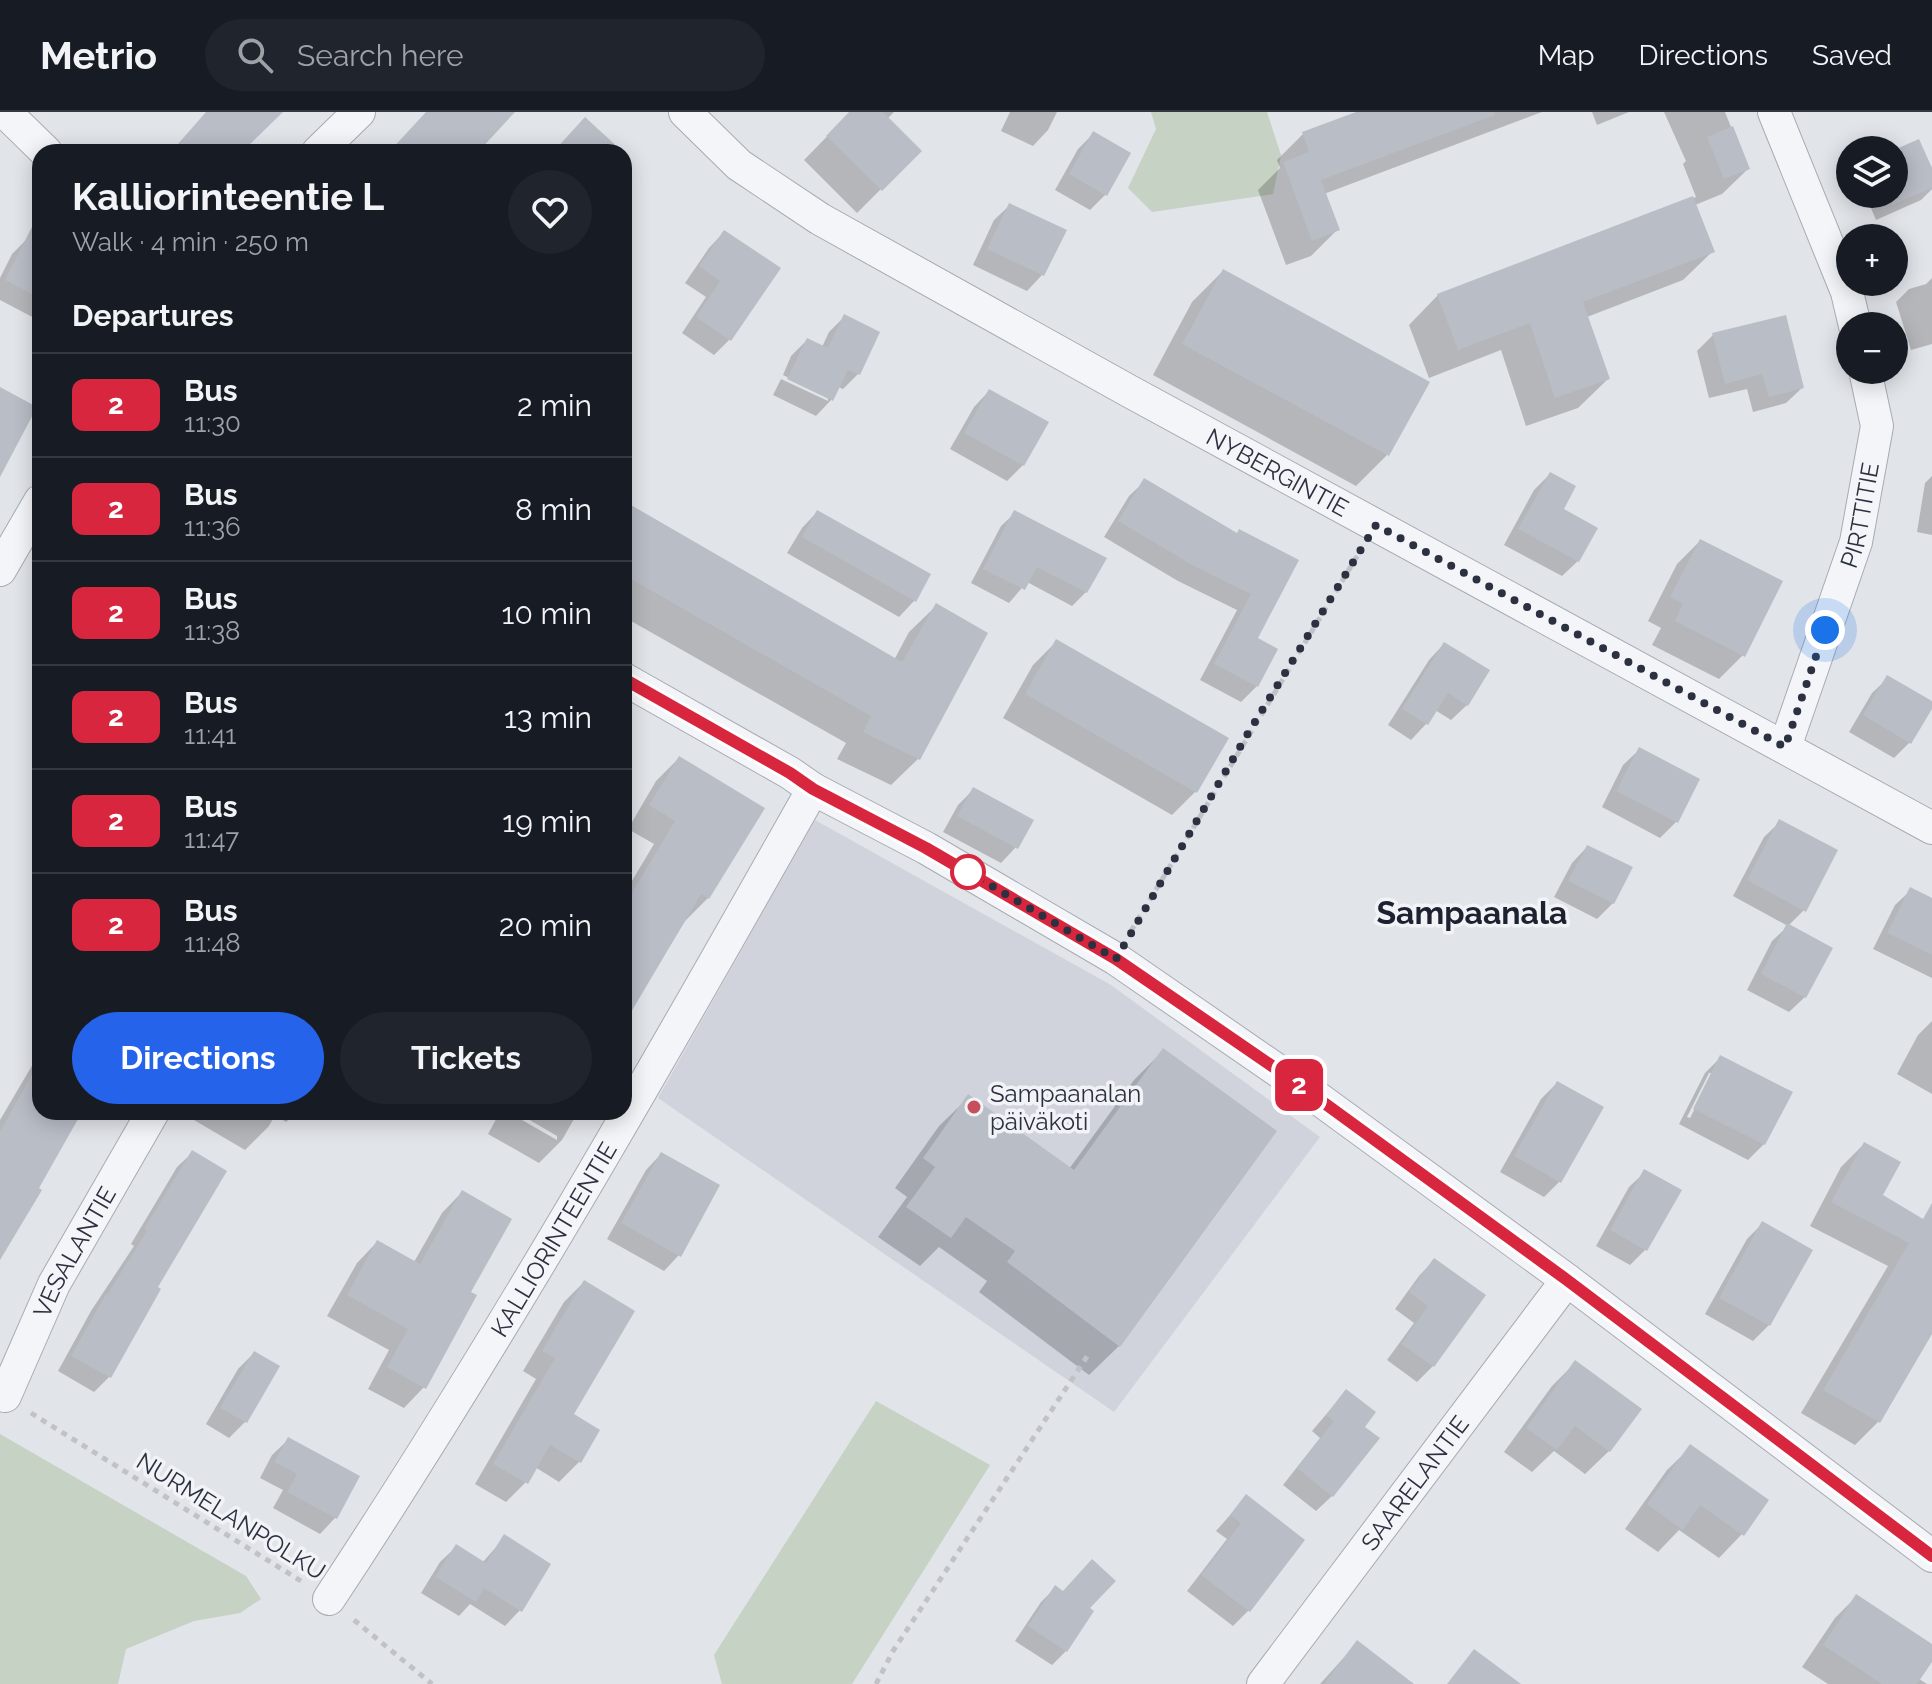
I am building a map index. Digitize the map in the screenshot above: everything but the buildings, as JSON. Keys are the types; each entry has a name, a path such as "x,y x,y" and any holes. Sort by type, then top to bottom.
{"street":[{"path":"5,112 38,144"},
{"path":"326,144 359,112"},
{"name":"NYBERGINTIE","path":"685,112 739,165 820,219 1932,828"},
{"path":"1774,112 1847,292 1852,312"},
{"name":"PIRTTITIE","path":"1785,747 1856,542 1877,426 1868,384"},
{"path":"0,570 32,515"},
{"path":"632,684 1116,959 1332,1107 1932,1556"},
{"name":"KALLIORINTEENTIE","path":"632,1105 813,789"},
{"name":"VESALANTIE","path":"5,1396 54,1284 148,1120"},
{"name":"KALLIORINTEENTIE","path":"329,1599 411,1476 623,1120"},
{"name":"SAARELANTIE","path":"1263,1684 1567,1280"}],"path":[{"path":"1116,959 1242,743 1376,525"},
{"path":"876,1684 893,1651 1088,1355"},
{"name":"NURMELANPOLKU","path":"5,1396 329,1599 432,1684"}],"shaded area":[{"name":"Sampaanalan päiväkoti","path":"815,820 1111,985 1320,1137 1114,1412 658,1098"}],"green space":[{"path":"1151,112 1267,112 1281,155 1273,194 1152,212 1128,188 1156,129"},
{"path":"876,1401 990,1465 852,1684 722,1684 714,1655"},
{"path":"0,1434 246,1576 261,1599 240,1613 194,1621 126,1649 118,1684 0,1684"}],"bus line":[{"name":"2","path":"632,684 813,789 1002,891 1116,959 1452,1194 1932,1556"}],"place":[{"name":"Sampaanalan päiväkoti","path":"974,1107"}],"district":[{"name":"Sampaanala","path":"1472,912"}],"route":[{"path":"968,872 1116,959 1250,730 1376,525 1785,747 1825,630"}]}
